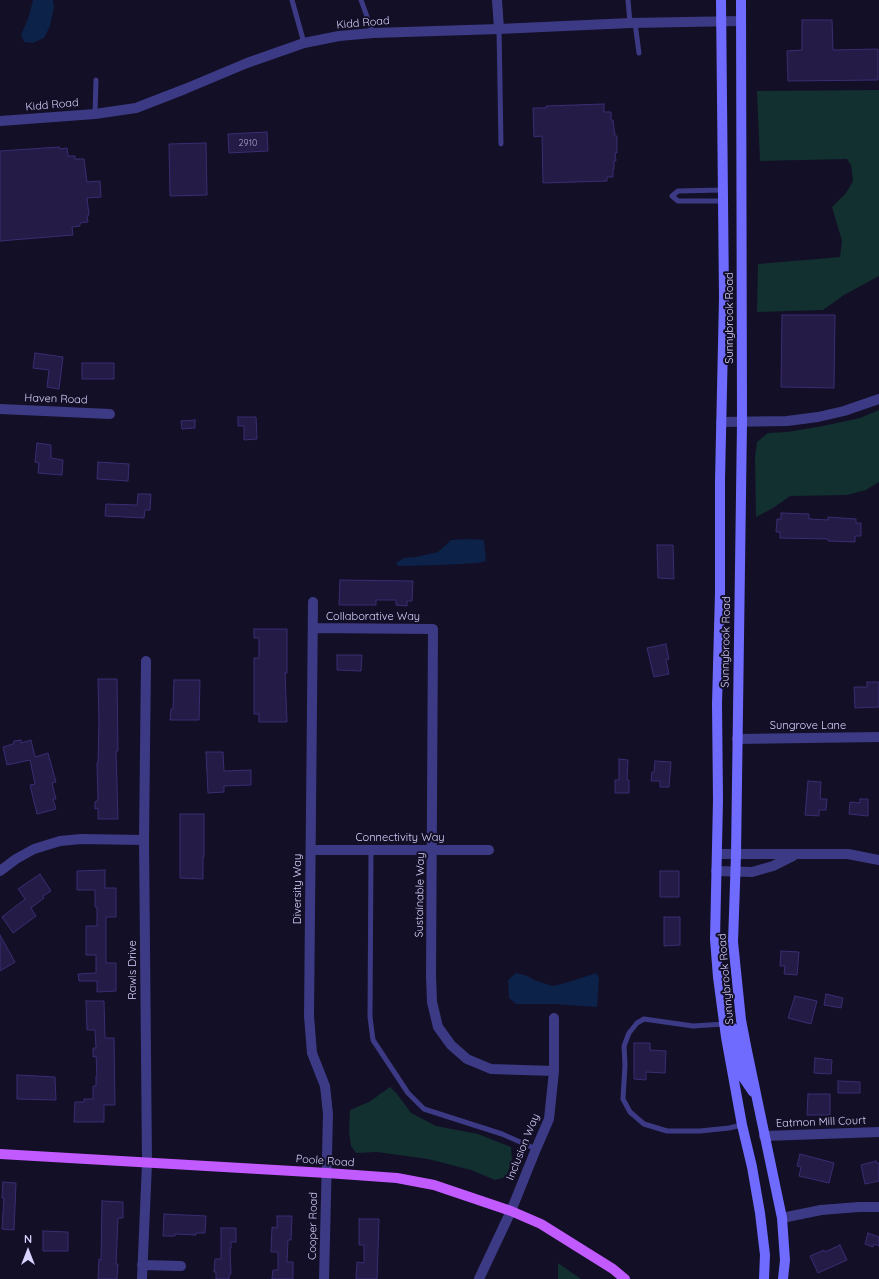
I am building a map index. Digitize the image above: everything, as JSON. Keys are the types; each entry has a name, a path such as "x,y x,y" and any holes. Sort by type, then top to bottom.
{"main road":[{"name":"Sunnybrook Road","path":"721,0 724,298 717,704 718,800 715,939 724,1024 742,1125 752,1167 760,1212 766,1255 764,1279"},
{"name":"Sunnybrook Road","path":"741,0 742,422 734,942 741,1020 782,1218 785,1260 783,1279"},
{"path":"724,1024 733,1028 742,1076 756,1098"},
{"name":"Poole Road","path":"0,1154 327,1173 397,1178 434,1185 511,1210 541,1224 613,1269 625,1279"}],"street":[{"path":"497,0 498,29"},
{"name":"Kidd Road","path":"0,121 95,114 136,108 248,63 304,43 340,36 373,33 633,23 741,21"},
{"path":"721,422 788,421 818,417 844,411 879,399"},
{"name":"Haven Road","path":"0,409 110,414"},
{"name":"Diversity Way","path":"313,602 309,1016 312,1053 325,1086 328,1114 327,1173"},
{"name":"Collaborative Way","path":"313,628 434,629"},
{"name":"Sustainable Way","path":"434,629 431,983 432,1002 438,1027 451,1046 467,1059 491,1069 554,1071"},
{"name":"Rawls Drive","path":"142,1279 147,1163 144,840 146,661"},
{"name":"Sungrove Lane","path":"737,738 879,737"},
{"path":"0,871 16,859 34,849 60,841 81,839 144,840"},
{"name":"Connectivity Way","path":"311,850 489,850"},
{"path":"717,854 848,854 879,860"},
{"path":"716,871 752,872 773,866 796,855"},
{"name":"Inclusion Way","path":"479,1279 511,1210 549,1119 554,1071 554,1018"},
{"name":"Eatmon Mill Court","path":"764,1136 879,1132"},
{"name":"Cooper Road","path":"324,1279 327,1173"},
{"path":"782,1218 821,1210 879,1207"},
{"path":"142,1265 181,1266"}],"lane":[{"path":"292,0 304,43"},
{"path":"361,0 373,33"},
{"path":"628,0 639,52"},
{"path":"498,29 501,144"},
{"path":"95,114 96,80"},
{"path":"723,190 678,191 672,196 678,201 723,201"},
{"path":"371,850 370,1017 373,1040 408,1093 424,1109 502,1134 536,1149"},
{"path":"724,1024 693,1026 644,1019 637,1023 629,1033 624,1046 625,1065 623,1099 630,1112 644,1124 667,1132 700,1132 742,1125"}],"green space":[{"path":"879,90 879,276 844,295 823,310 757,312 758,264 840,257 842,241 832,207 846,193 853,181 851,165 847,159 760,161 757,91"},
{"path":"879,410 879,482 866,490 847,495 790,496 773,508 756,517 755,457 757,442 768,433 787,432 823,426 860,418"},
{"path":"390,1087 411,1113 436,1126 478,1134 511,1147 512,1160 506,1177 495,1180 471,1170 428,1159 377,1152 356,1153 351,1146 349,1132 350,1110 369,1102"},
{"path":"558,1263 575,1275 581,1279 558,1279"}],"water":[{"path":"33,0 53,0 54,7 50,26 44,38 33,43 24,42 21,35 29,16"},
{"path":"451,540 484,540 486,561 478,563 398,566 396,563 404,558 438,552"},
{"path":"516,973 553,986 596,973 599,978 597,1007 553,1004 516,1004 509,998 508,980"}],"building":[{"path":"802,20 832,20 833,50 878,49 878,80 788,81 787,51 802,50"},
{"path":"604,104 604,112 611,112 611,120 613,120 615,136 617,136 617,153 615,153 616,161 614,161 613,177 607,177 607,181 543,183 542,136 534,137 533,108 546,108 546,106"},
{"path":"267,132 268,151 229,153 228,134"},
{"path":"206,143 207,195 170,196 169,144"},
{"path":"59,147 59,149 67,148 68,156 75,156 75,159 84,159 87,182 100,181 101,197 87,198 89,215 87,216 88,222 80,223 80,226 72,227 73,235 0,241 0,151"},
{"path":"782,315 835,315 834,388 781,387"},
{"path":"35,353 63,357 59,389 47,387 49,370 33,368"},
{"path":"82,363 114,363 114,379 82,379"},
{"path":"238,417 256,417 257,439 244,440 244,426 238,426"},
{"path":"195,420 195,428 182,429 181,421"},
{"path":"37,443 51,445 51,458 63,460 62,475 38,473 39,463 35,462"},
{"path":"98,462 129,464 128,481 97,479"},
{"path":"138,494 151,494 150,510 145,510 144,518 105,516 106,504 137,505"},
{"path":"781,513 809,514 809,519 828,520 828,517 856,519 856,523 861,523 861,536 855,536 855,542 828,541 828,539 780,538 780,532 776,532 777,519 781,519"},
{"path":"657,545 673,545 674,579 658,578"},
{"path":"340,580 413,581 412,601 407,601 407,606 396,605 396,600 376,600 376,605 339,605"},
{"path":"254,629 287,629 287,673 285,673 287,722 259,722 259,714 254,714 254,658 259,658 259,638 254,638"},
{"path":"666,644 669,659 666,660 669,674 654,677 647,648"},
{"path":"337,655 362,655 361,671 337,670"},
{"path":"98,679 117,679 118,751 116,751 118,819 98,819 98,808 95,809 95,802 98,800"},
{"path":"174,680 200,680 199,720 170,720 171,709 173,709"},
{"path":"867,682 879,682 879,707 855,708 854,687 867,687"},
{"path":"21,740 21,743 31,740 35,757 48,753 56,782 52,783 56,799 53,799 56,809 37,814 30,785 35,784 30,760 7,765 3,747 13,744 14,741"},
{"path":"206,752 223,752 224,771 251,770 251,785 224,786 224,792 208,793"},
{"path":"619,759 628,760 627,780 629,780 629,793 615,793 615,780 619,780"},
{"path":"655,761 671,762 669,787 660,787 660,781 651,781"},
{"path":"808,781 821,782 820,799 827,799 826,810 819,810 819,816 805,815"},
{"path":"860,799 868,799 868,816 849,814 850,802 860,803"},
{"path":"180,814 204,814 203,879 180,878"},
{"path":"105,870 105,888 116,888 116,917 106,917 106,963 116,963 116,991 97,992 97,981 79,981 78,974 96,973 96,955 86,955 86,926 97,926 97,907 95,907 95,890 77,890 77,871"},
{"path":"660,871 679,871 679,897 660,897"},
{"path":"40,874 51,891 43,896 44,898 31,908 36,916 13,933 2,917 25,899 18,889"},
{"path":"664,917 680,917 680,945 664,946"},
{"path":"0,935 15,962 0,971"},
{"path":"781,951 799,952 797,975 784,974 785,966 780,966"},
{"path":"826,994 843,998 841,1008 824,1005"},
{"path":"795,996 817,1001 811,1024 788,1018"},
{"path":"86,1001 104,1001 105,1038 114,1038 115,1105 104,1105 104,1122 74,1122 75,1102 84,1102 84,1099 93,1099 93,1086 96,1086 97,1076 96,1056 93,1057 93,1048 96,1048 95,1030 87,1030"},
{"path":"634,1043 650,1043 650,1050 666,1051 665,1073 646,1072 646,1080 634,1079"},
{"path":"815,1058 832,1060 831,1074 814,1073"},
{"path":"17,1075 55,1077 56,1100 17,1099"},
{"path":"838,1081 860,1082 860,1093 838,1093"},
{"path":"808,1094 830,1094 830,1115 807,1115"},
{"path":"800,1154 834,1163 829,1183 799,1176 801,1167 797,1166"},
{"path":"876,1161 876,1163 879,1163 879,1181 865,1184 861,1165"},
{"path":"3,1182 16,1183 14,1230 2,1229 4,1198 2,1198"},
{"path":"102,1201 123,1202 123,1218 118,1218 116,1264 118,1264 117,1279 98,1279 99,1259 101,1260"},
{"path":"164,1214 206,1216 205,1233 196,1233 196,1235 175,1234 175,1236 163,1236"},
{"path":"277,1216 292,1216 291,1240 288,1240 287,1262 293,1262 293,1279 272,1279 273,1270 278,1270 278,1252 271,1252 272,1227 277,1228"},
{"path":"359,1219 379,1219 377,1279 356,1279 357,1262 364,1263 364,1245 359,1245"},
{"path":"221,1228 236,1228 236,1242 231,1242 230,1248 231,1274 229,1275 229,1279 216,1279 216,1272 214,1272 215,1259 221,1259"},
{"path":"43,1231 68,1232 68,1251 43,1251"},
{"path":"868,1233 879,1237 879,1246 874,1244 873,1247 865,1244"},
{"path":"840,1245 847,1260 818,1273 810,1256 824,1250 825,1252"}]}
